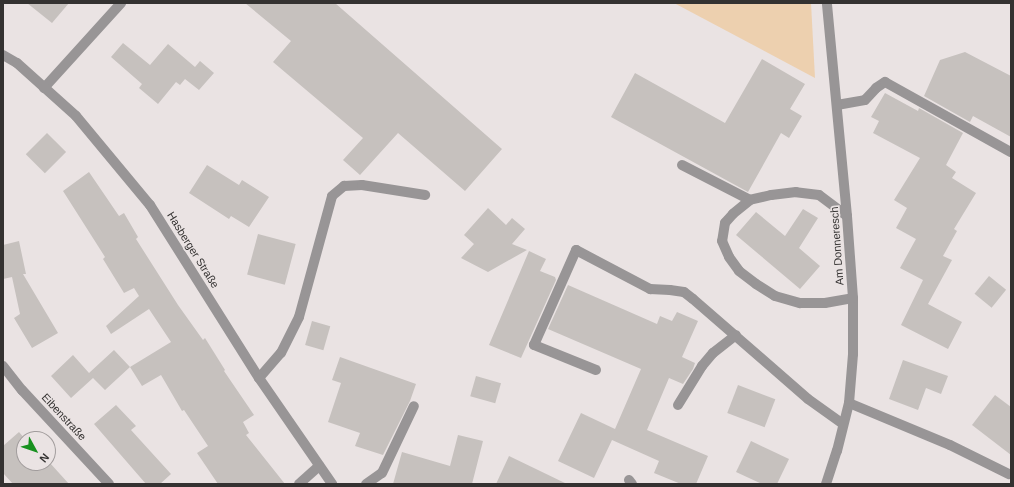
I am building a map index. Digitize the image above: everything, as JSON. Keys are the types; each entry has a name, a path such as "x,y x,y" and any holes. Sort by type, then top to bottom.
{"street":[{"path":"44,88 121,3"},
{"name":"Am Donneresch","path":"826,484 849,403 853,298 848,216 827,3"},
{"name":"Hasberger Straße","path":"3,55 17,63 76,116 150,205 259,378 332,484"},
{"path":"837,105 865,100 876,88 885,82 1011,152"},
{"path":"682,165 750,200"},
{"path":"259,378 281,353 299,317 332,196 344,186 362,185 424,195"},
{"path":"848,216 819,195 796,192 750,200 733,214 725,223 722,241 729,257 739,270 756,284 775,296 800,303 825,303 853,298"},
{"path":"596,370 534,345 576,250 650,290 684,292 736,335 808,399 843,424"},
{"path":"678,405 702,366 714,353 736,335"},
{"name":"Eibenstraße","path":"3,366 22,390 109,484"},
{"path":"849,403 950,445 1009,474"},
{"path":"366,484 382,473 414,406"},
{"path":"299,484 319,466"}],"shaded area":[{"path":"674,3 811,3 815,78"}],"building":[{"path":"27,3 69,3 52,23"},
{"path":"245,3 335,3 502,149 465,191 398,133 360,175 343,160 363,138 273,62 291,41"},
{"path":"123,43 150,65 168,44 195,67 200,61 214,73 199,90 185,79 180,85 176,82 158,104 139,88 142,84 111,57"},
{"path":"965,52 1011,76 1011,137 973,116 970,122 924,96 940,60"},
{"path":"762,59 805,84 790,109 802,116 789,138 781,133 748,192 611,117 635,73 725,123"},
{"path":"885,93 918,111 919,108 963,133 946,165 956,172 952,178 976,193 954,229 957,231 943,256 952,260 928,304 962,322 948,349 901,325 923,280 900,268 916,239 896,228 907,208 894,200 920,158 873,133 879,121 871,117"},
{"path":"47,133 66,152 45,173 26,154"},
{"path":"207,165 239,185 242,180 269,197 249,227 231,216 229,219 189,193"},
{"path":"89,172 119,216 124,213 138,237 136,239 178,305 203,340 205,338 225,370 224,371 254,415 243,422 249,433 246,435 285,484 218,484 197,453 208,446 184,410 182,411 161,375 142,386 130,367 171,342 149,309 111,334 106,326 139,296 134,288 124,293 103,259 105,257 63,191"},
{"path":"488,208 506,225 512,218 525,229 512,244 527,250 488,272 461,258 474,244 464,235"},
{"path":"803,209 818,218 799,248 820,266 800,289 736,235 756,212 785,236"},
{"path":"258,234 296,244 285,285 247,275"},
{"path":"19,241 26,274 23,274 58,333 32,348 14,318 20,314 12,277 3,279 3,245"},
{"path":"529,251 546,259 540,271 555,277 556,280 521,358 489,345"},
{"path":"989,276 1006,290 992,308 975,294"},
{"path":"568,285 657,324 660,316 672,321 677,312 698,321 682,357 695,363 693,369 683,384 669,378 647,430 708,456 696,484 681,484 654,473 659,461 612,440 594,478 558,461 581,413 615,429 641,369 548,329"},
{"path":"312,321 330,326 323,350 305,345"},
{"path":"114,350 130,367 105,390 93,378 71,398 51,376 73,355 89,373"},
{"path":"340,357 416,384 410,401 383,455 355,446 360,433 328,422 341,383 332,380"},
{"path":"903,360 948,376 941,394 926,388 918,410 889,399"},
{"path":"476,376 501,383 495,403 470,396"},
{"path":"738,385 775,399 765,427 727,413"},
{"path":"995,395 1011,407 1011,455 972,425"},
{"path":"116,405 136,426 131,430 171,474 160,484 146,484 94,424"},
{"path":"16,435 16,471 56,471 56,470 69,484 13,484 3,473 3,446"},
{"path":"458,435 483,441 472,484 393,484 402,452 450,466"},
{"path":"751,441 789,459 777,484 762,484 736,472"},
{"path":"509,456 567,484 496,484"}]}
